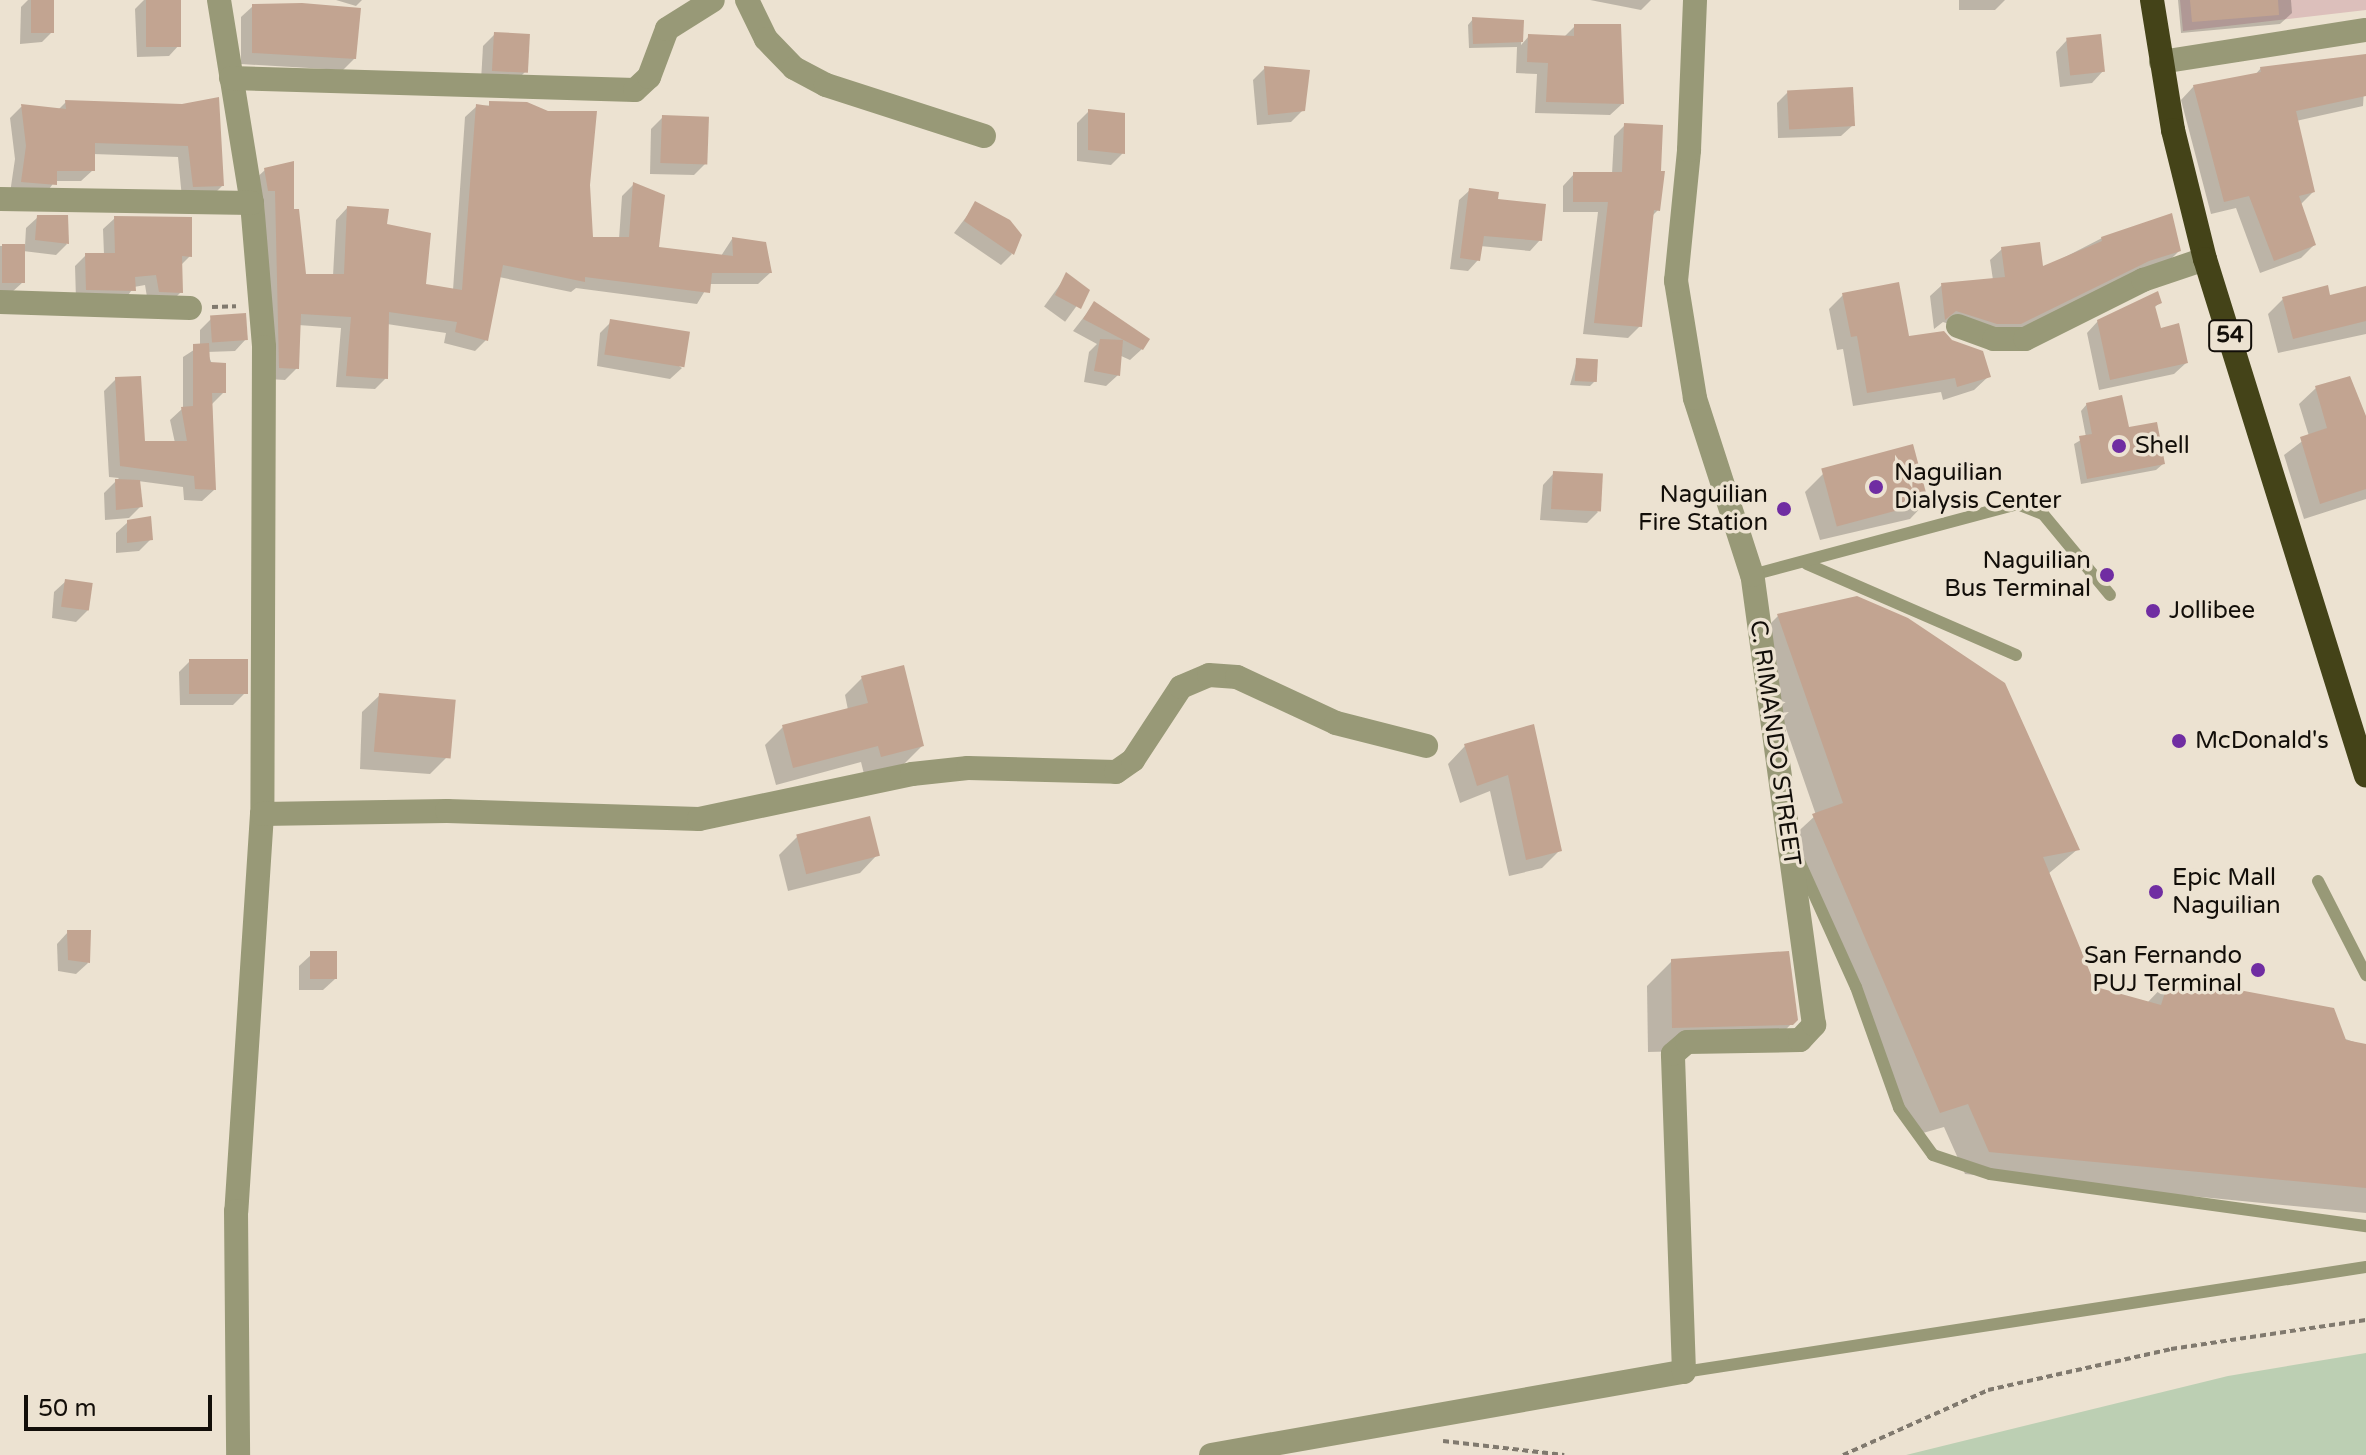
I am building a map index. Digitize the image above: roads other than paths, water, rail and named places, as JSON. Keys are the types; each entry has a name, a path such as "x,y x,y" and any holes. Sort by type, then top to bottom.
{"highway":[{"name":"54","path":"2152,0 2161,62 2205,259 2366,776"}],"street":[{"path":"219,0 252,203 262,305 262,814 236,1211 238,1455"},
{"path":"231,78 635,90 649,77 667,29 684,13 713,0"},
{"path":"747,0 766,39 794,68 826,85 984,136"},
{"name":"C. RIMANDO STREET","path":"1684,1372 1673,1054 1687,1042 1800,1040 1810,1035 1814,1025 1752,575 1695,398 1676,281 1689,150 1695,0"},
{"path":"2161,62 2366,30"},
{"path":"0,199 252,203"},
{"path":"1958,326 1994,339 2025,339 2143,280 2205,259"},
{"path":"0,302 190,308"},
{"path":"262,814 447,811 699,819 912,774 968,768 1116,772 1133,760 1181,687 1209,675 1237,677 1336,723 1426,746"},
{"path":"1211,1455 1684,1372"}],"lane":[{"path":"1752,575 1807,564 2017,504 2043,514 2110,595"},
{"path":"1807,564 2016,655"},
{"path":"1788,836 1856,987 1899,1108 1933,1155 1990,1174 2366,1226"},
{"path":"2318,881 2366,975"},
{"path":"1684,1372 2366,1267"}],"place":[{"name":"Shell","path":"2119,446"},
{"name":"Naguilian Dialysis Center","path":"1876,487"},
{"name":"Naguilian Fire Station","path":"1784,509"},
{"name":"Naguilian Bus Terminal","path":"2107,575"},
{"name":"Jollibee","path":"2153,611"},
{"name":"McDonald's","path":"2179,741"},
{"name":"Epic Mall Naguilian","path":"2156,892"},
{"name":"San Fernando PUJ Terminal","path":"2258,970"}]}
